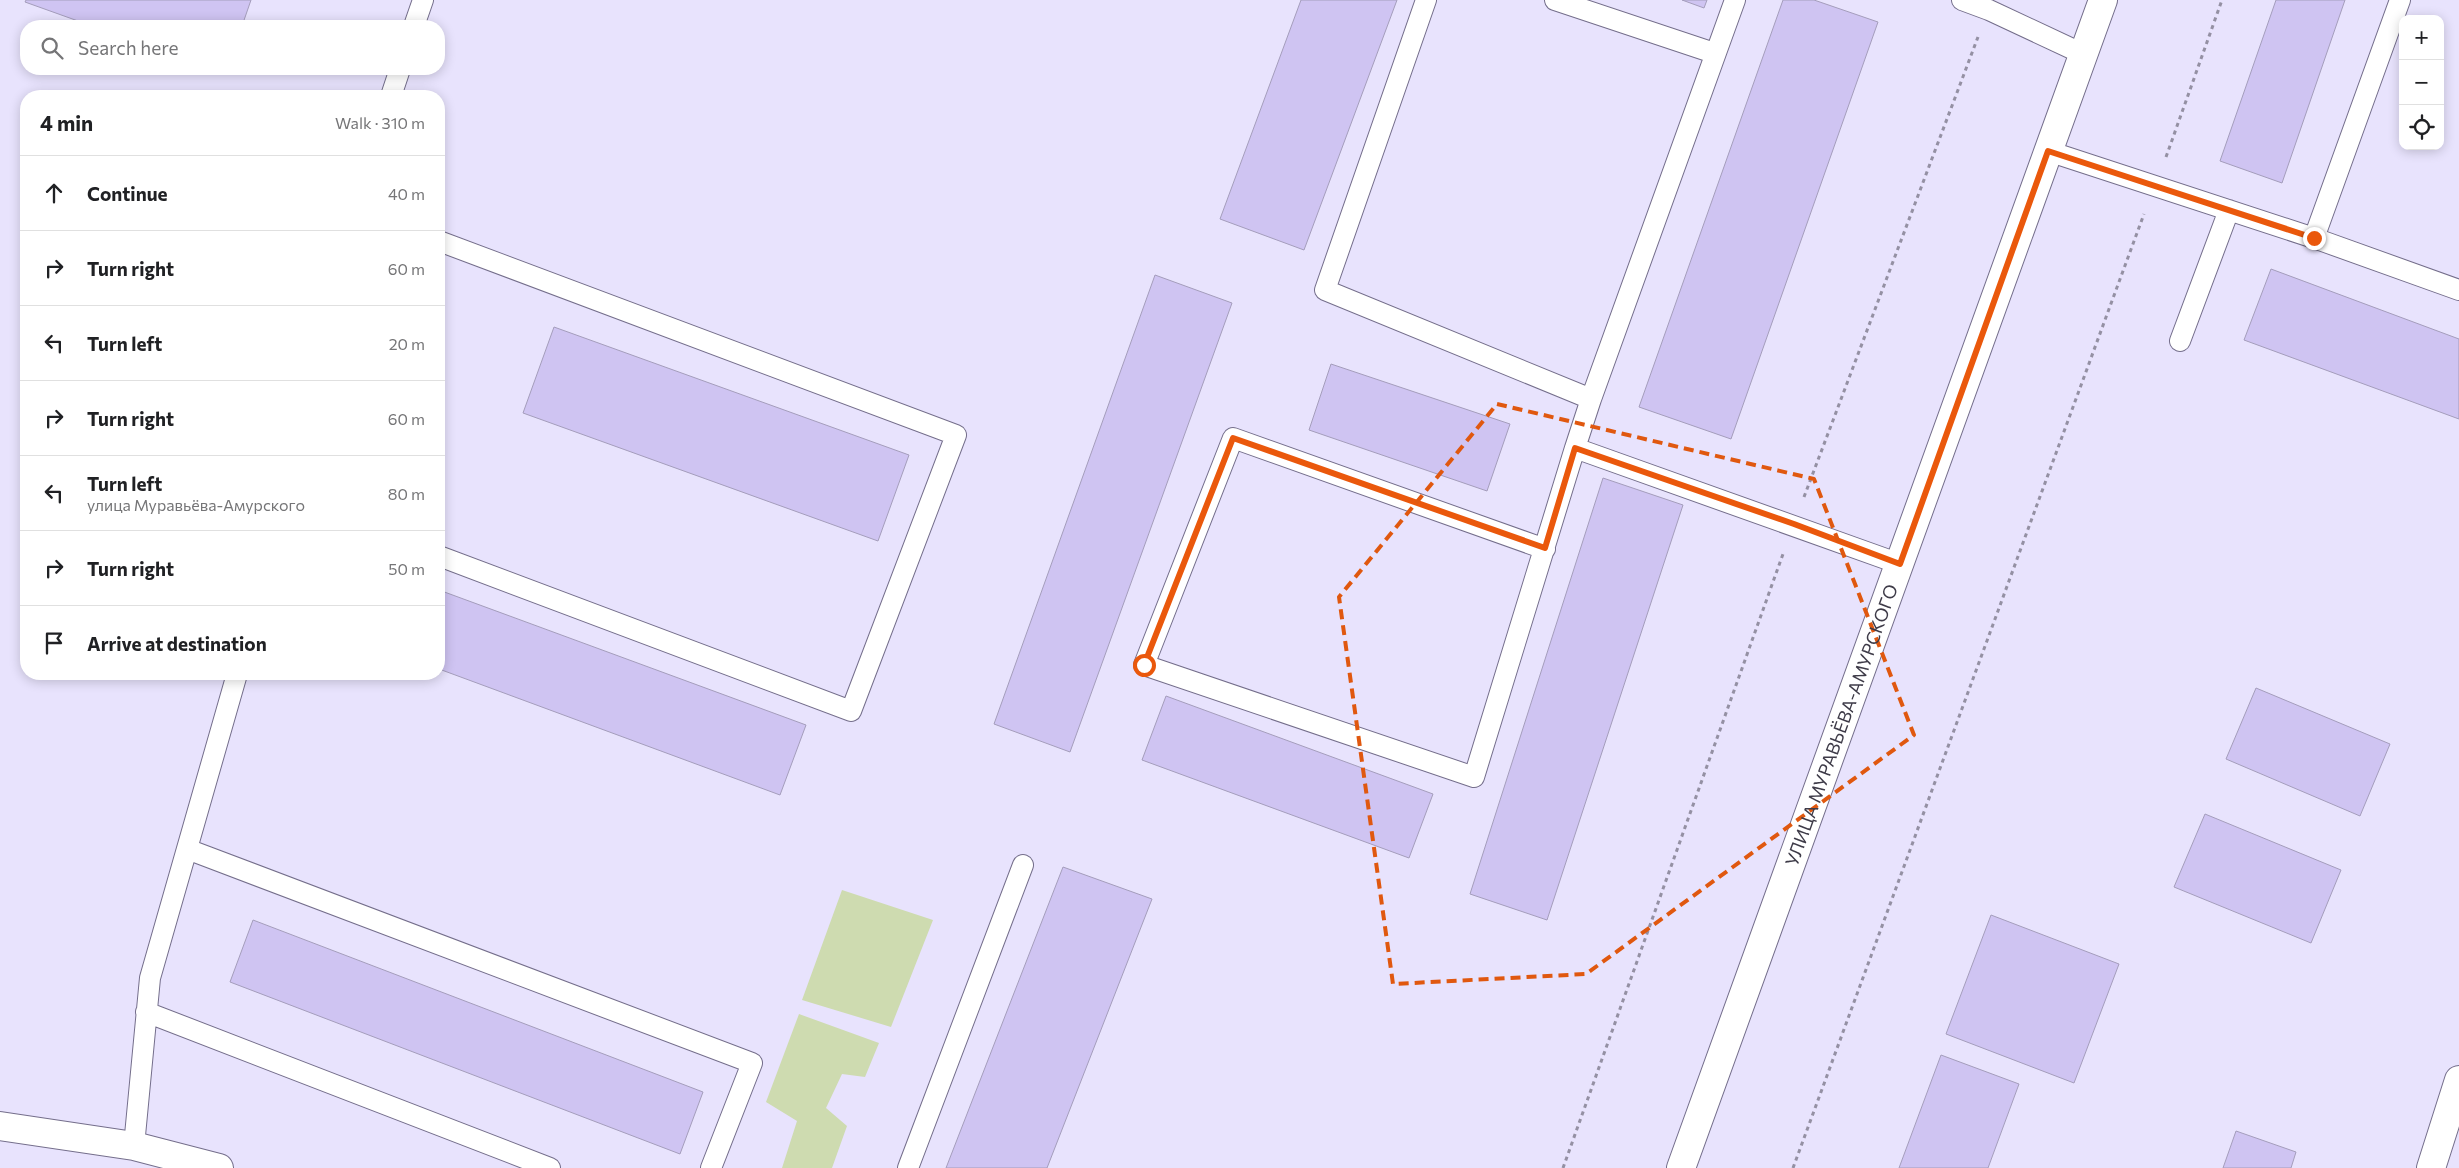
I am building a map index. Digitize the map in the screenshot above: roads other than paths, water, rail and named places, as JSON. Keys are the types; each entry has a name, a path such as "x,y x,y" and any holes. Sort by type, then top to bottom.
{"street":[{"name":"УЛИЦА МУРАВЬЁВА-АМУРСКОГО","path":"1681,1168 2103,0"},
{"path":"2431,1168 2459,1080"},
{"path":"0,1126 134,1146 219,1168"}],"lane":[{"path":"416,20 423,0"},
{"path":"1426,0 1325,290 1591,399"},
{"path":"1555,0 1714,53"},
{"path":"1545,548 1233,438 1144,665 1474,776 1545,548 1575,448 1591,399 1714,53 1735,0"},
{"path":"1962,0 1989,10 2083,54"},
{"path":"2314,238 2400,0"},
{"path":"393,90 398,75"},
{"path":"2048,151 2314,238 2459,290"},
{"path":"2180,341 2229,210"},
{"path":"445,243 956,436 851,711 445,558"},
{"path":"1575,448 1794,524 1900,564"},
{"path":"134,1146 150,978 235,680"},
{"path":"187,849 752,1064 711,1168"},
{"path":"908,1168 1023,865"},
{"path":"146,1012 550,1168"}]}
